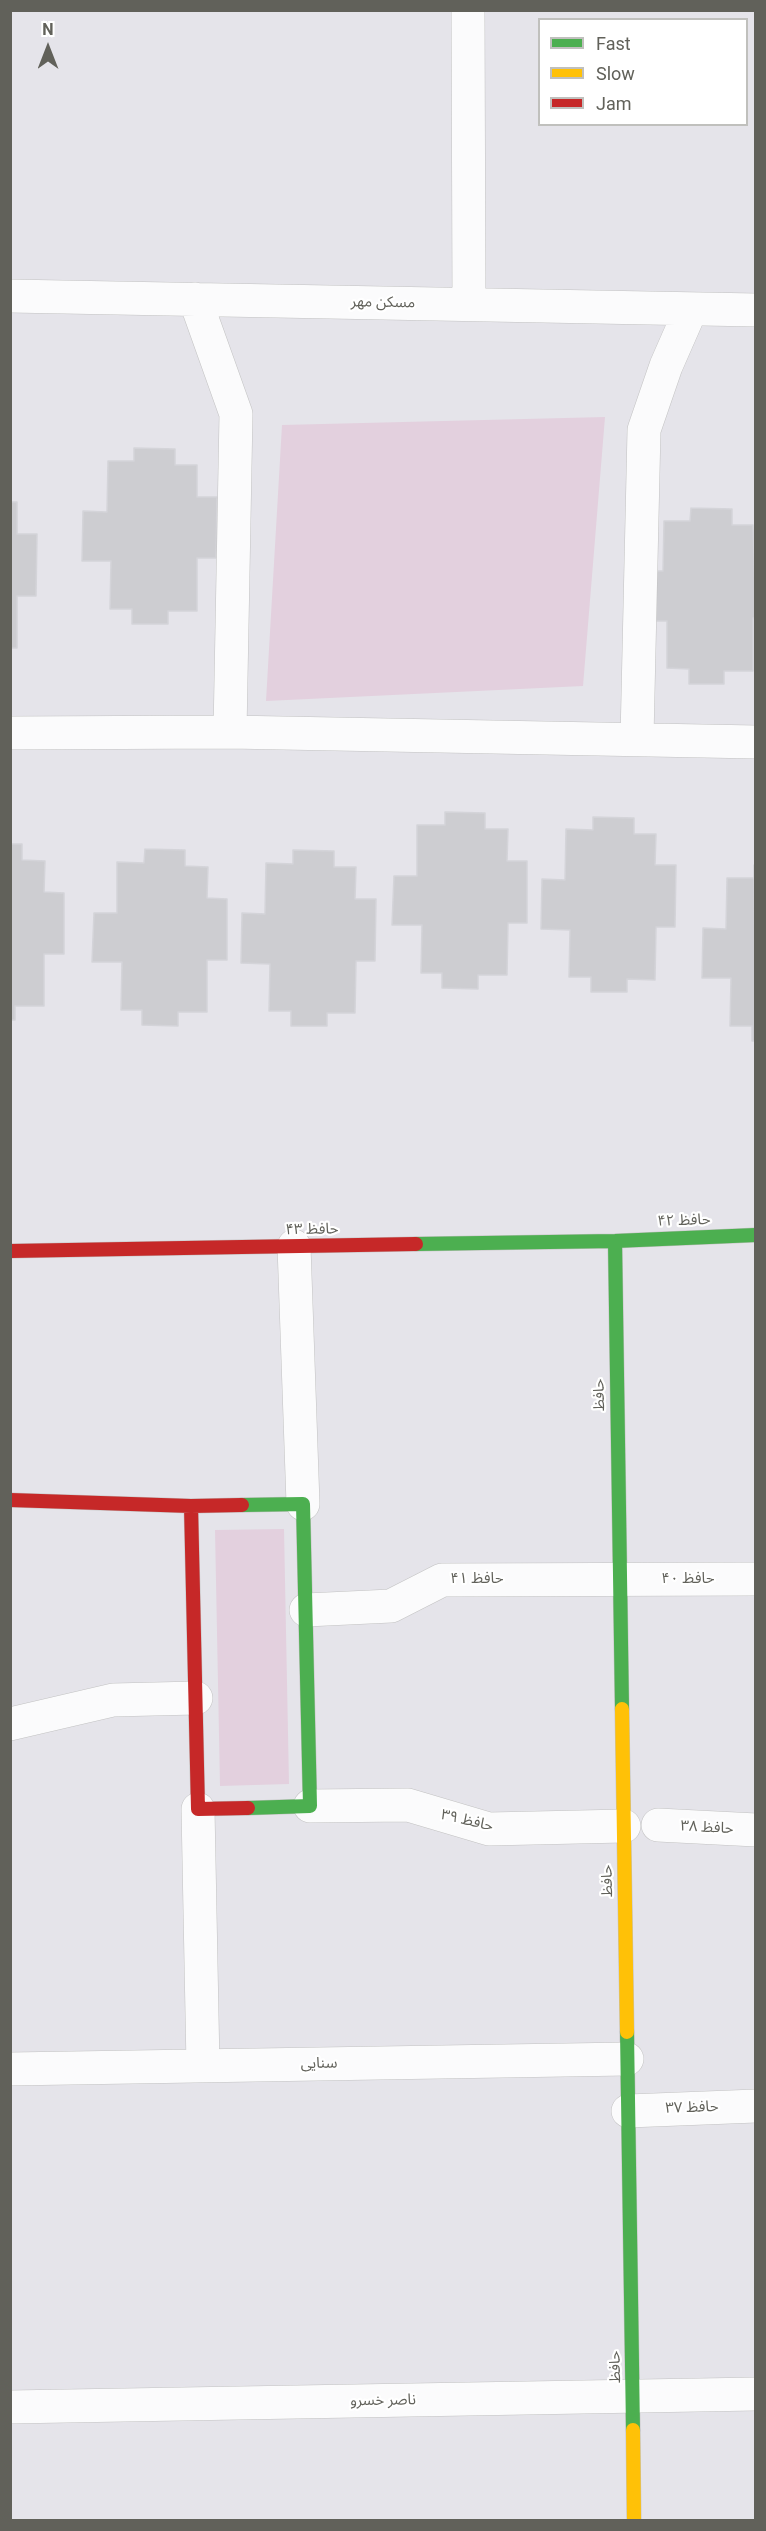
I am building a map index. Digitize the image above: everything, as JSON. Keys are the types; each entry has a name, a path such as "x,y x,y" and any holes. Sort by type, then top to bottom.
{"street":[{"path":"468,10 469,304"},
{"name":"مسکن مهر","path":"10,296 756,310"},
{"path":"195,299 236,414 230,732"},
{"path":"637,738 644,430 666,366 691,309"},
{"path":"10,734 230,732 756,742"},
{"name":"حافظ ۴۲","path":"615,1241 756,1235"},
{"name":"حافظ ۴۳","path":"10,1251 615,1241"},
{"name":"حافظ","path":"615,1241 634,2520"},
{"path":"198,1809 310,1806 294,1246"},
{"path":"10,1500 191,1506 303,1504"},
{"path":"191,1506 203,2066"},
{"name":"حافظ ۴۰","path":"620,1579 756,1579"},
{"name":"حافظ ۴۱","path":"306,1610 391,1606 442,1580 620,1579"},
{"path":"10,1724 112,1700 196,1698"},
{"name":"حافظ ۳۹","path":"310,1806 408,1805 489,1829 624,1826"},
{"name":"حافظ ۳۸","path":"658,1825 756,1830"},
{"name":"سنایی","path":"10,2069 627,2059"},
{"name":"حافظ ۳۷","path":"628,2110 756,2106"},
{"name":"ناصر خسرو","path":"10,2408 756,2394"}],"shaded area":[{"path":"605,417 583,686 266,701 282,425"},
{"path":"284,1529 289,1784 220,1786 215,1530"}],"building":[{"path":"134,448 175,449 175,465 197,465 197,497 217,497 216,558 197,558 197,611 168,611 168,624 132,624 132,609 110,609 111,561 82,561 83,511 107,512 108,461 134,461"},
{"path":"10,502 17,502 17,534 37,534 36,596 17,596 17,648 10,648"},
{"path":"691,508 732,509 732,525 753,525 756,618 753,618 753,671 724,671 724,684 689,684 689,669 667,668 667,621 639,621 640,571 663,571 664,521 690,521"},
{"path":"445,812 485,813 485,829 508,829 507,861 527,861 527,923 508,923 507,975 478,975 478,989 442,988 442,973 421,973 422,925 392,925 394,876 417,876 417,825 445,825"},
{"path":"593,817 634,818 634,834 656,834 655,865 676,865 675,927 656,927 655,980 627,979 627,992 591,992 591,977 569,977 570,930 541,929 542,879 565,880 566,829 593,830"},
{"path":"10,844 22,844 22,860 45,861 44,892 64,893 64,954 44,954 44,1006 15,1006 15,1020 10,1020"},
{"path":"145,849 185,850 185,866 208,867 207,898 227,899 227,960 207,960 207,1012 178,1012 178,1026 142,1025 142,1010 121,1010 122,962 92,962 94,913 117,913 117,862 144,863"},
{"path":"293,850 334,851 334,867 356,867 355,899 376,899 375,961 356,961 355,1013 327,1013 327,1026 291,1026 291,1011 269,1011 270,964 241,963 242,913 265,914 266,863 293,864"},
{"path":"754,865 756,1041 752,1041 752,1026 730,1026 731,978 702,978 703,928 726,929 727,878 754,878"}],"traffic: fast":[{"path":"416,1244 615,1241 756,1235"},
{"path":"615,1241 622,1709"},
{"path":"242,1505 303,1504 310,1806 248,1808"},
{"path":"627,2032 633,2430"}],"traffic: slow":[{"path":"622,1709 627,2032"},
{"path":"633,2430 634,2520"}],"traffic: jam":[{"path":"10,1251 416,1244"},
{"path":"10,1500 191,1506 242,1505"},
{"path":"191,1506 198,1809 248,1808"}]}
